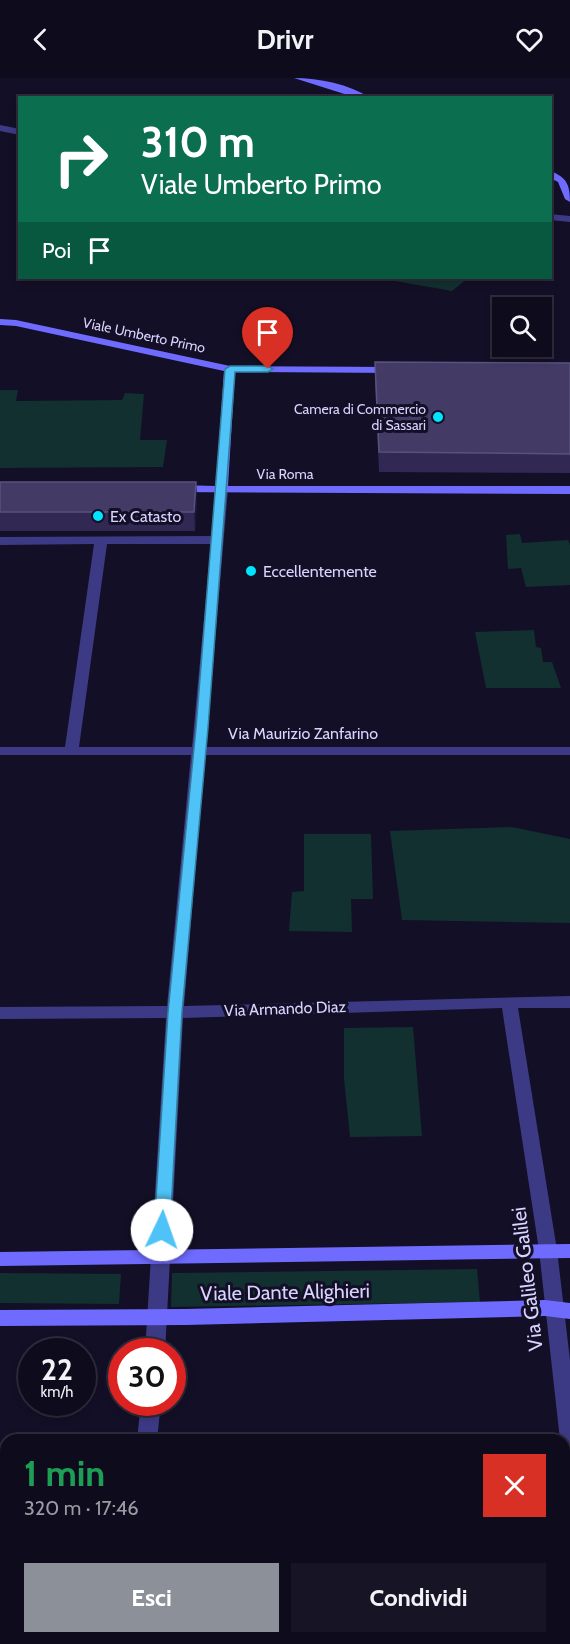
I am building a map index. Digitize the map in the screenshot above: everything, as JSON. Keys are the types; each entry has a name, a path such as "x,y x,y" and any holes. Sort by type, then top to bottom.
{"main road":[{"path":"298,78 334,86 361,96"},
{"path":"552,175 562,180 570,199"},
{"name":"Viale Umberto Primo","path":"0,322 16,323 230,369 407,370"},
{"path":"222,489 230,369"},
{"name":"Via Roma","path":"163,489 570,490"},
{"path":"0,1259 570,1251"},
{"name":"Viale Dante Alighieri","path":"0,1318 159,1317 545,1308 561,1311"}],"street":[{"path":"0,128 18,132"},
{"path":"552,217 570,219"},
{"path":"552,228 570,227"},
{"path":"157,1338 175,1012 222,489"},
{"path":"71,751 102,540"},
{"path":"0,541 217,540"},
{"name":"Via Maurizio Zanfarino","path":"0,752 570,751"},
{"name":"Via Galileo Galilei","path":"508,1002 548,1250 561,1311 569,1434"},
{"name":"Via Armando Diaz","path":"0,1013 175,1012 570,1002"},
{"path":"148,1434 150,1416"}],"green space":[{"path":"384,279 467,279 452,291"},
{"path":"0,390 18,390 16,401 122,400 125,393 144,394 140,440 167,440 163,467 0,468"},
{"path":"520,534 522,543 568,540 570,585 526,587 521,568 508,569 506,535"},
{"path":"534,630 536,647 541,648 543,662 552,662 561,688 486,688 475,632"},
{"path":"512,827 570,839 570,923 402,920 390,831"},
{"path":"304,834 371,834 373,899 351,899 352,932 289,931 292,892 304,891"},
{"path":"413,1027 422,1136 350,1137 344,1079 344,1028"},
{"path":"477,1269 480,1302 171,1307 172,1273"},
{"path":"0,1273 121,1274 119,1304 0,1303"}],"building":[{"name":"Camera di Commercio di Sassari","path":"375,362 570,363 570,454 379,452"},
{"path":"0,482 196,482 194,512 0,512"}],"place":[{"name":"Camera di Commercio di Sassari","path":"438,417"},
{"name":"Ex Catasto","path":"98,516"},
{"name":"Eccellentemente","path":"251,571"}],"route":[{"path":"162,1230 175,1012 202,728 230,369 268,369"}]}
